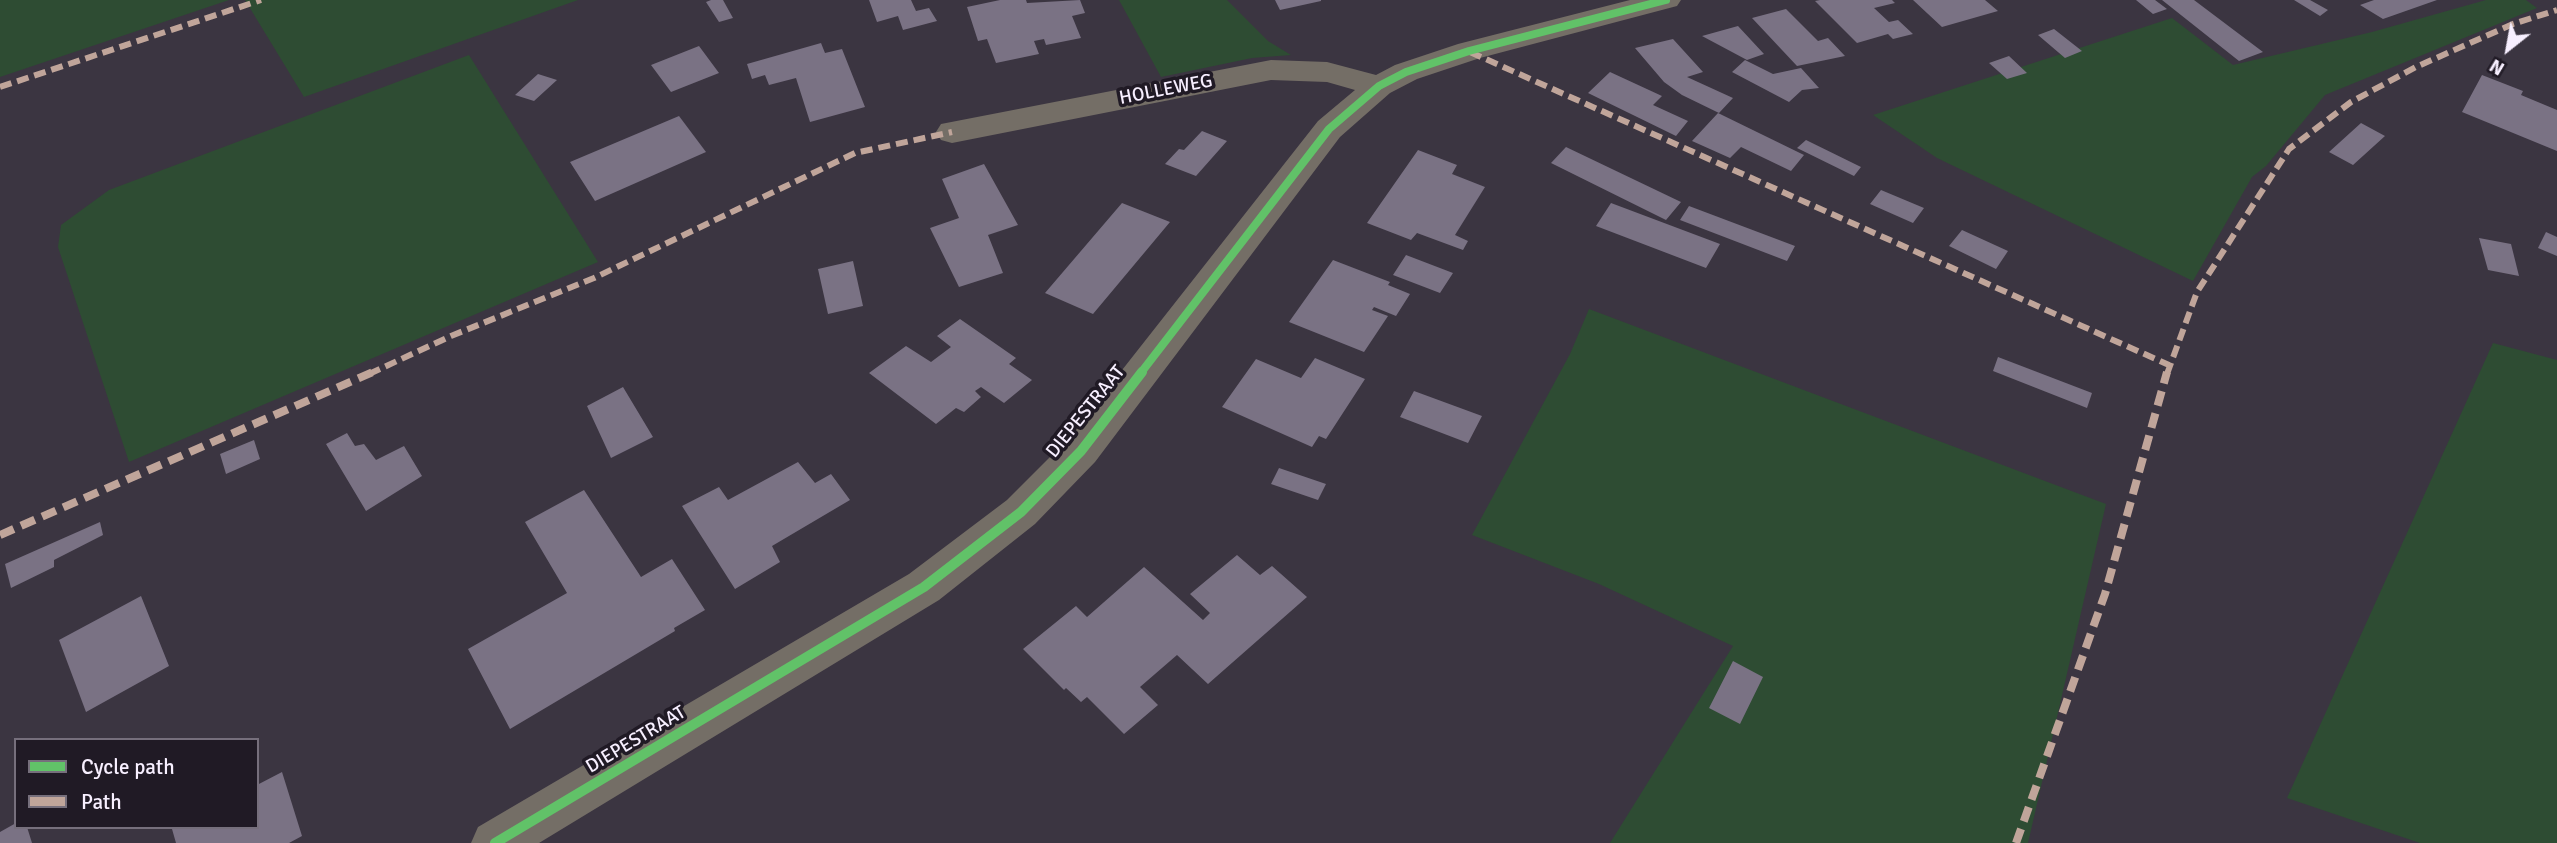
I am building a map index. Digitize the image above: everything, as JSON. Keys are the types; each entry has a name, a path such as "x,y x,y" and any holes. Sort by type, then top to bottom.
{"street":[{"name":"DIEPESTRAAT","path":"495,843 924,587 1021,512 1081,451 1329,129 1379,86 1406,72 1469,51 1666,0"},
{"name":"HOLLEWEG","path":"952,132 1271,70 1327,72 1379,86"}],"green space":[{"path":"0,0 229,0 0,77"},
{"path":"245,0 578,0 304,97"},
{"path":"1119,0 1227,0 1268,41 1291,55 1252,58 1161,77"},
{"path":"2486,0 2526,0 2537,8 2325,95 2266,166 2252,177 2193,281 1937,158 1873,115 2172,18 2233,65 2372,32"},
{"path":"469,55 598,262 129,462 58,247 61,225 109,190"},
{"path":"1589,309 2106,504 2028,843 1610,843 1733,646 1599,584 1472,535 1570,354"},
{"path":"2493,343 2557,360 2557,843 2420,843 2287,798"}],"building":[{"path":"723,0 733,18 719,22 706,2"},
{"path":"869,0 911,0 916,11 929,8 937,21 903,30 898,16 877,22"},
{"path":"1000,0 1026,0 1027,3 1080,0 1085,13 1072,16 1081,38 1046,45 1044,39 1034,41 1039,54 996,63 987,39 978,41 967,7"},
{"path":"1275,0 1321,0 1321,1 1280,10"},
{"path":"1892,0 1895,3 1874,8 1889,22 1898,20 1913,34 1893,39 1888,34 1857,43 1815,1"},
{"path":"1913,0 1985,0 1998,11 1942,27"},
{"path":"2136,0 2155,0 2167,9 2153,14"},
{"path":"2162,0 2194,0 2263,52 2239,61"},
{"path":"2294,0 2310,0 2328,10 2320,16"},
{"path":"2374,0 2437,0 2383,19 2360,5"},
{"path":"1786,9 1818,41 1828,38 1845,56 1797,66 1752,18"},
{"path":"1738,26 1764,54 1747,60 1702,36"},
{"path":"2054,29 2082,51 2065,58 2038,35"},
{"path":"1673,39 1703,72 1687,77 1733,98 1719,113 1682,95 1664,82 1635,48"},
{"path":"821,43 825,53 842,49 865,107 810,122 796,78 769,85 765,75 752,79 747,64"},
{"path":"699,46 719,73 671,92 651,65"},
{"path":"2009,56 2027,73 2007,79 1989,63"},
{"path":"1745,60 1773,74 1801,68 1819,88 1802,90 1789,102 1732,72"},
{"path":"1610,72 1662,96 1653,105 1688,121 1676,136 1588,93"},
{"path":"538,74 557,80 534,101 515,95"},
{"path":"2482,75 2523,91 2521,95 2557,110 2557,151 2462,112"},
{"path":"1718,113 1804,155 1791,171 1741,147 1730,158 1692,141"},
{"path":"679,116 706,152 595,201 570,162"},
{"path":"2361,123 2385,136 2353,165 2329,152"},
{"path":"1202,131 1227,141 1196,176 1165,164 1179,149 1184,150"},
{"path":"1806,140 1861,167 1854,176 1797,148"},
{"path":"1566,147 1681,202 1666,220 1551,163"},
{"path":"1418,150 1457,165 1452,174 1485,187 1455,235 1468,241 1463,250 1417,233 1411,240 1367,223"},
{"path":"984,164 1018,225 988,235 1003,273 959,287 930,228 959,218 942,179"},
{"path":"1881,190 1924,208 1913,223 1870,204"},
{"path":"1122,203 1170,222 1093,314 1045,293"},
{"path":"1611,203 1720,244 1706,268 1596,226"},
{"path":"1689,206 1795,246 1787,261 1680,220"},
{"path":"1962,230 2008,251 1996,269 1949,246"},
{"path":"2546,232 2557,237 2557,256 2538,248"},
{"path":"2479,238 2511,244 2519,276 2488,270"},
{"path":"1406,255 1453,273 1440,293 1393,275"},
{"path":"1333,260 1390,282 1388,285 1410,294 1396,316 1374,307 1372,310 1388,316 1364,352 1289,322"},
{"path":"853,261 863,306 828,314 818,269"},
{"path":"960,319 1016,358 1009,364 1032,380 1004,403 981,387 975,391 981,397 964,412 956,408 936,424 869,373 906,346 931,362 951,347 937,336"},
{"path":"1998,357 2092,393 2087,408 1993,371"},
{"path":"1315,358 1365,379 1326,439 1319,436 1312,447 1222,407 1256,359 1301,378"},
{"path":"623,387 653,437 611,458 587,406"},
{"path":"1414,391 1482,416 1468,443 1400,417"},
{"path":"347,433 355,446 364,444 376,460 404,446 422,476 366,511 326,444"},
{"path":"254,440 260,459 226,474 220,454"},
{"path":"798,462 815,483 831,474 850,500 772,546 780,562 735,589 682,506 719,487 728,500"},
{"path":"1279,468 1326,484 1318,500 1271,484"},
{"path":"584,490 641,577 672,559 705,610 674,628 675,631 510,729 468,649 567,593 525,522"},
{"path":"100,522 103,535 54,560 54,567 11,588 5,564"},
{"path":"1237,555 1260,575 1272,566 1307,597 1208,684 1177,655 1140,687 1158,705 1124,734 1087,697 1081,702 1066,688 1064,690 1023,649 1076,606 1087,617 1144,567 1203,620 1210,613 1190,594"},
{"path":"141,596 169,666 86,712 59,640"},
{"path":"1733,661 1763,677 1740,724 1709,708"},
{"path":"282,772 302,836 289,843 176,843 172,829 259,829 259,784"},
{"path":"14,824 14,829 28,829 32,843 0,843 0,832"}],"marked path":[{"path":"0,87 261,0"},
{"path":"2016,843 2105,594 2169,365 2197,292 2242,219 2289,149 2351,102 2416,67 2513,24 2557,10"},
{"path":"1470,52 2169,365"},
{"path":"0,535 451,336 594,278 855,153 952,132"}],"cycle path":[{"path":"495,843 924,587 1021,512 1081,451 1329,129 1379,86 1406,72 1469,51 1666,0"}]}
